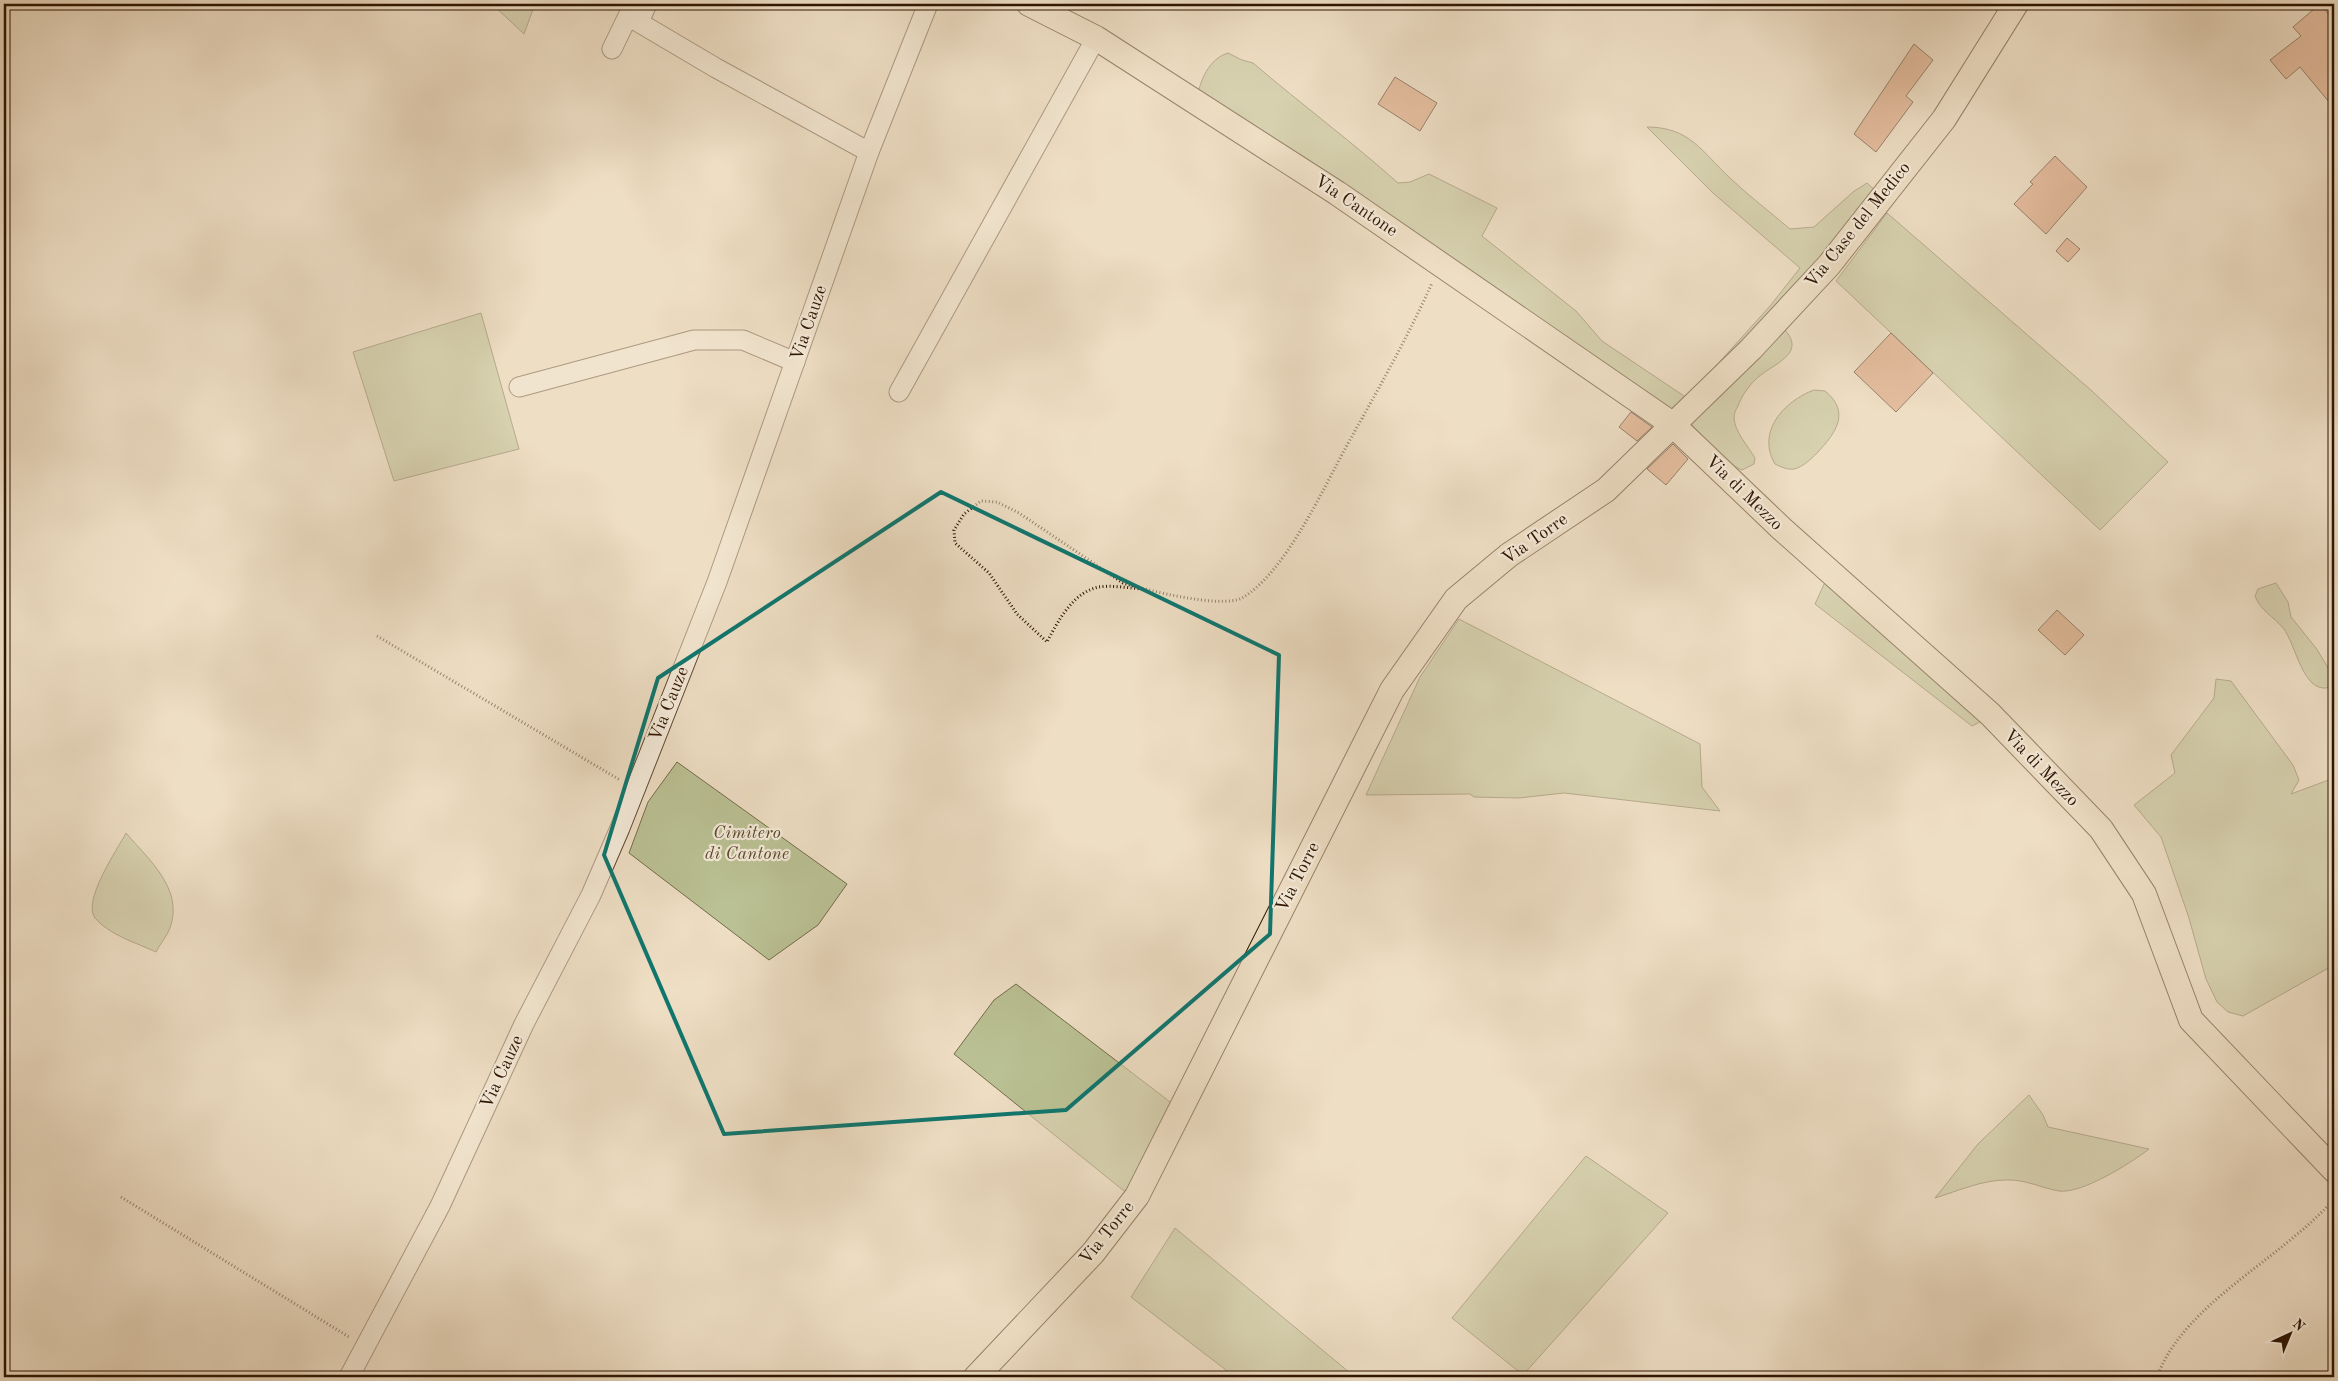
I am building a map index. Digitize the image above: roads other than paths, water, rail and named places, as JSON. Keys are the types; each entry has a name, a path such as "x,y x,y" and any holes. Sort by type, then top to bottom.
{"main road":[{"name":"Via Cantone","path":"1029,4 1096,38 1337,193 1672,424"},
{"name":"Via Case del Medico","path":"1672,424 1751,349 1829,265 1944,118 2016,4"},
{"name":"Via di Mezzo","path":"1672,424 1782,529 1990,714 2101,830 2144,894 2191,1020 2334,1170"},
{"name":"Via Torre","path":"976,1377 1094,1252 1138,1196 1392,690 1456,599 1509,555 1606,490 1672,424"}],"street":[{"path":"639,22 647,4"},
{"name":"Via Cauze","path":"349,1377 440,1206 524,1024 591,895 717,582 869,152 928,4"},
{"path":"612,49 628,16 716,68 869,152"},
{"path":"899,392 1096,38"},
{"path":"519,387 694,340 743,340 795,362"}],"park label":[{"name":"Cimitero di Cantone","path":"747,843"}]}
